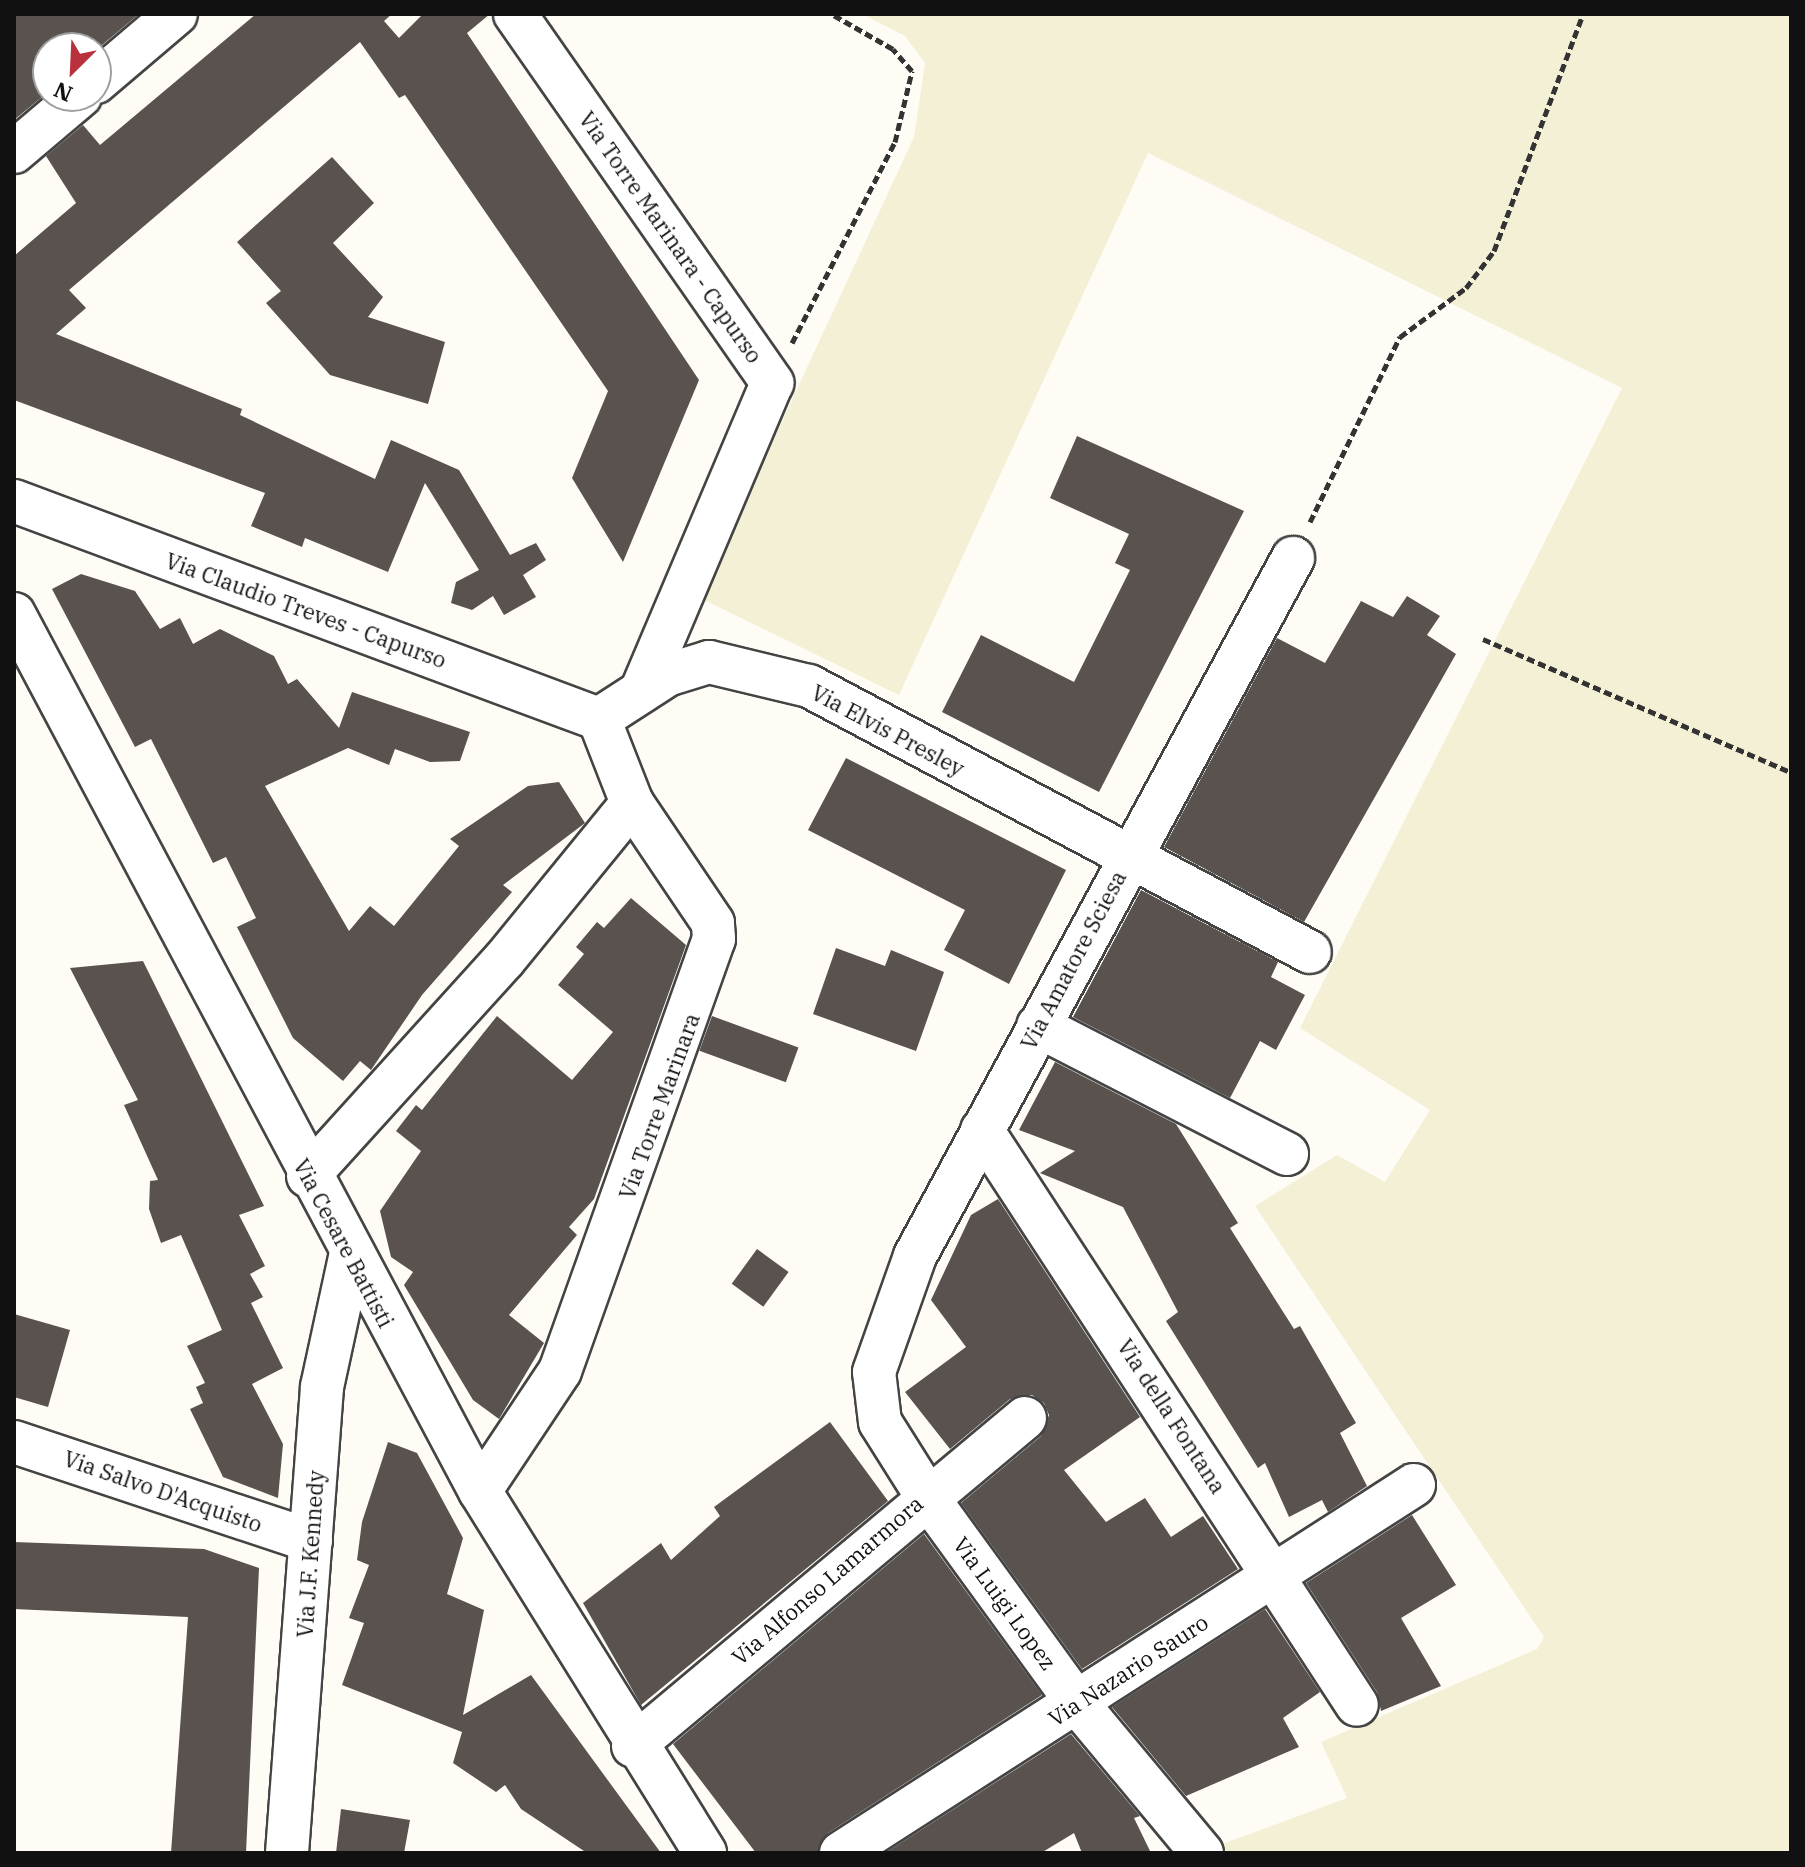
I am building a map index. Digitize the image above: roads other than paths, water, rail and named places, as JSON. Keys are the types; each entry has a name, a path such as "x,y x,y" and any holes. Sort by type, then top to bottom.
{"street":[{"path":"112,68 176,14"},
{"name":"Via Torre Marinara - Capurso","path":"515,14 772,383 641,691"},
{"path":"14,152 61,112"},
{"name":"Via Claudio Treves - Capurso","path":"14,501 599,719"},
{"name":"Via Amatore Sciesa","path":"874,1372 915,1256 1127,857 1293,558"},
{"name":"Via Cesare Battisti","path":"14,614 350,1257 480,1491 633,1746 705,1853"},
{"name":"Via Elvis Presley","path":"599,719 641,691 709,662 809,686 1310,952"},
{"name":"Via Torre Marinara","path":"480,1491 560,1371 714,939 713,923 632,803 599,719"},
{"path":"308,1176 504,960 632,803"},
{"path":"1038,1026 1287,1154"},
{"name":"Via della Fontana","path":"982,1130 1274,1573 1357,1705"},
{"name":"Via J.F. Kennedy","path":"287,1853 322,1387 350,1257"},
{"name":"Via Luigi Lopez","path":"874,1372 880,1422 926,1495 1077,1703 1202,1853"},
{"name":"Via Alfonso Lamarmora","path":"633,1746 926,1495 1025,1418"},
{"name":"Via Salvo D'Acquisto","path":"14,1442 311,1541"},
{"name":"Via Nazario Sauro","path":"841,1853 1414,1485"}]}
